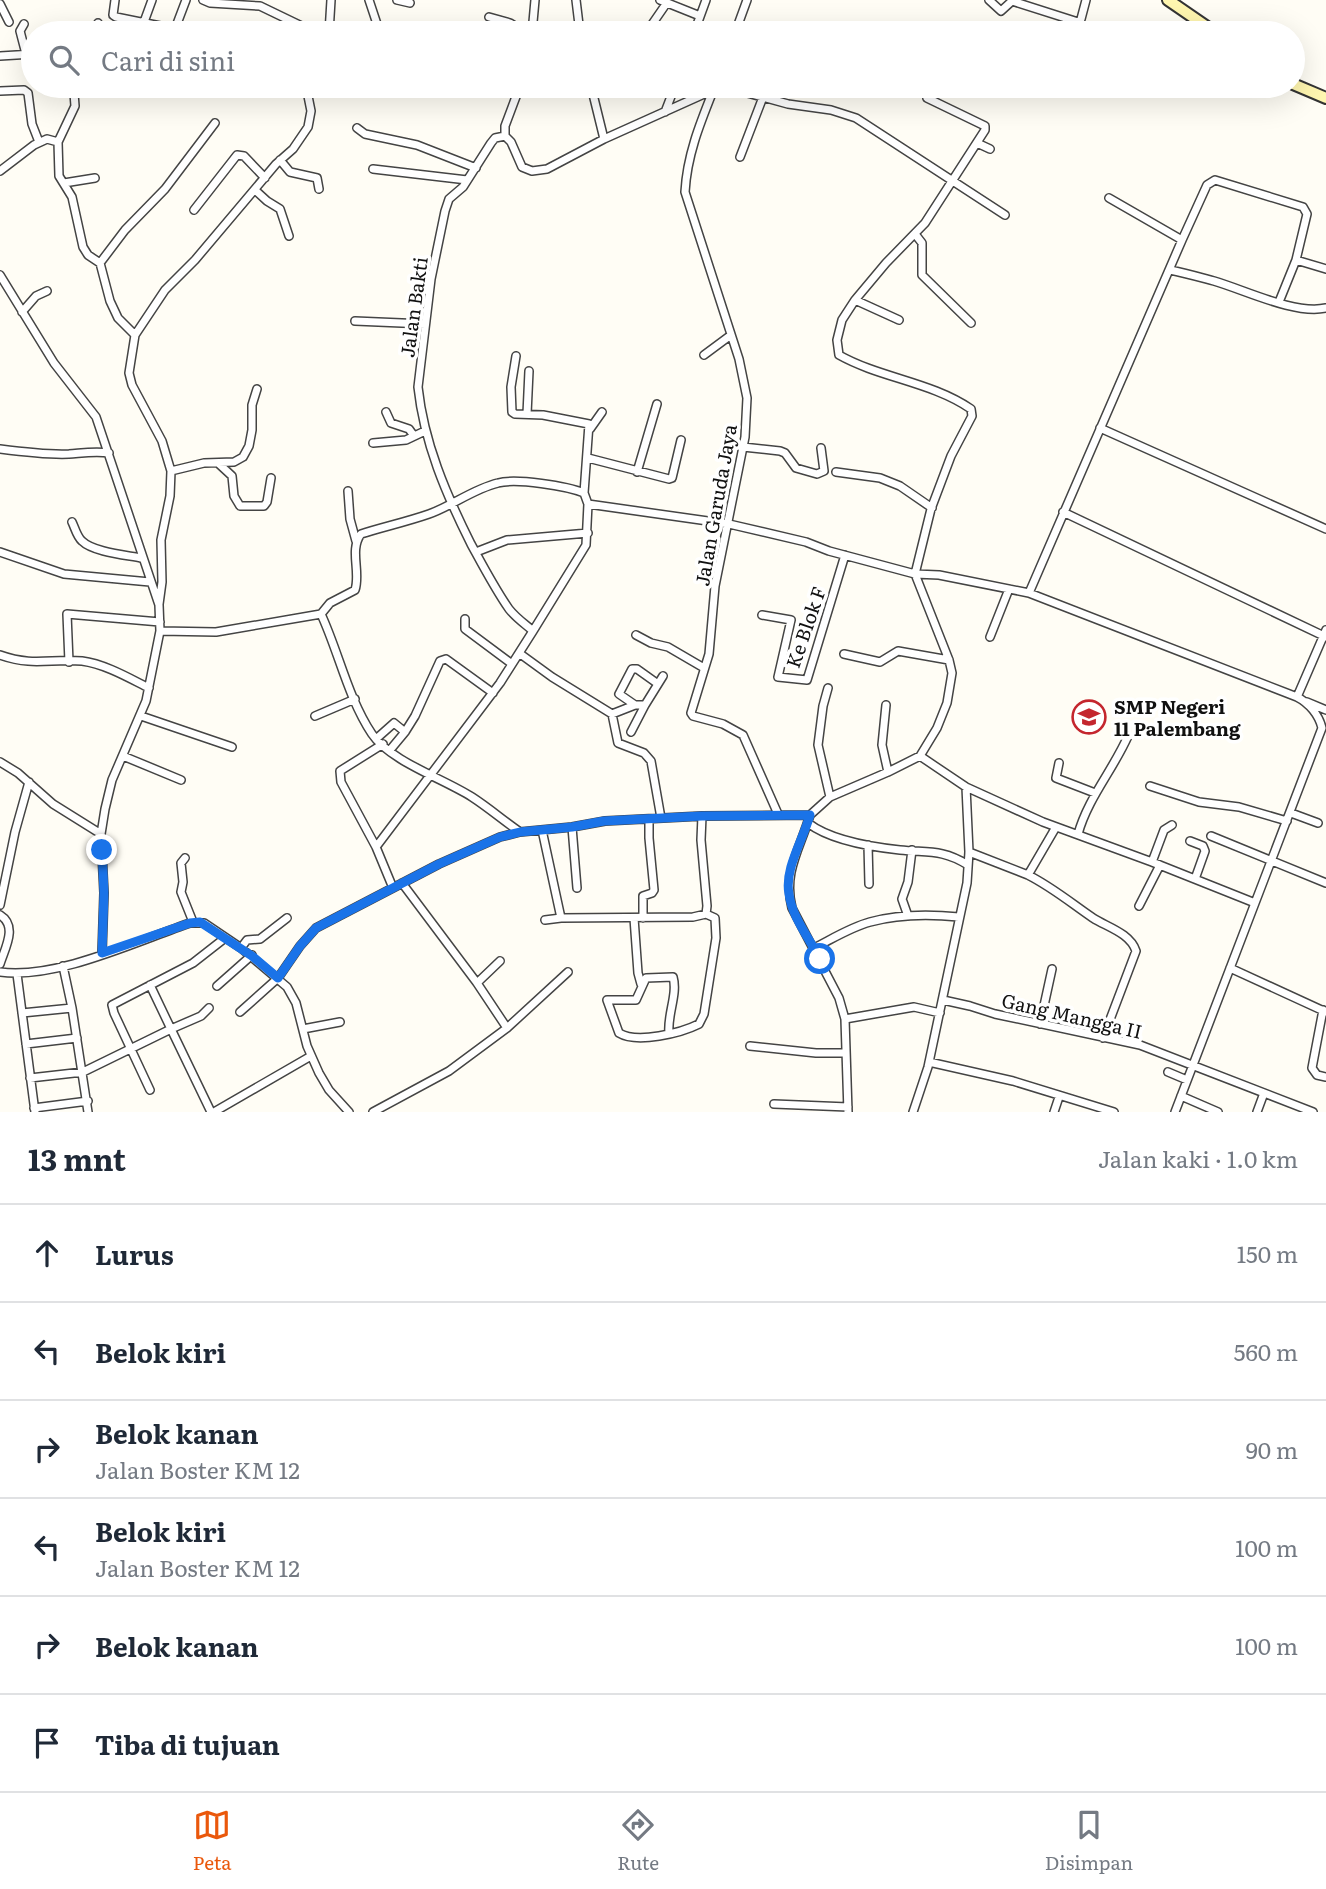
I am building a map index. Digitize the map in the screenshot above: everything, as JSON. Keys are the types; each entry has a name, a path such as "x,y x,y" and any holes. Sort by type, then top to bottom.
{"street":[{"path":"115,0 113,15 140,21"},
{"path":"144,21 152,0"},
{"path":"178,21 186,0"},
{"path":"203,0 210,4 260,6 291,21"},
{"path":"330,21 331,0"},
{"path":"369,0 376,21"},
{"path":"397,0 410,3"},
{"path":"533,21 535,0"},
{"path":"576,0 579,21"},
{"path":"698,21 706,0"},
{"path":"739,21 747,0"},
{"path":"989,0 1001,11 1012,1 1075,21"},
{"path":"1079,21 1086,0"},
{"path":"1168,0 1199,21"},
{"path":"653,21 663,2 700,16"},
{"path":"0,4 9,22"},
{"path":"489,17 503,21"},
{"path":"0,56 21,55"},
{"path":"1305,89 1326,98"},
{"path":"0,91 21,90"},
{"path":"29,98 32,124 39,142"},
{"path":"74,98 75,106 58,142 59,176 72,197 83,247 88,255 100,263 110,301 118,318 135,335"},
{"path":"102,953 104,893 101,834 108,795 117,767 141,716 149,688 160,631 161,540 170,496 171,471 162,441 132,385 129,373 135,335 165,290 195,260 280,160 293,149 308,127 311,111 308,98"},
{"path":"516,98 505,126 505,136 511,142 522,167 532,171 547,169 604,139 694,98"},
{"path":"594,98 604,139"},
{"path":"665,112 670,98"},
{"name":"Jalan Garuda Jaya","path":"711,98 686,169 685,192 731,335 747,398 743,447 715,586 711,640 691,714 723,724 743,735 779,814"},
{"path":"740,157 763,98"},
{"path":"767,98 811,109 831,110 856,118 1005,215"},
{"path":"774,1104 848,1109 845,1019 839,998 792,908 788,892 792,867 809,819 830,797 920,757 937,729 947,703 952,673 915,574 932,508 951,456 972,415 971,409 926,389 859,366 839,355 837,340 842,320 855,300 925,223 985,130 985,126 929,98"},
{"path":"100,263 125,230 165,189 215,123"},
{"path":"357,128 365,134 417,145 476,168"},
{"name":"Jalan Bakti","path":"505,136 495,138 476,168 449,200 445,211 425,324 418,387 433,460 450,503 510,611 533,631"},
{"path":"0,171 39,142 47,139 58,142"},
{"path":"977,144 990,149"},
{"path":"194,210 237,155 244,156 265,178"},
{"path":"280,160 290,172 317,178 319,189"},
{"path":"373,169 467,180"},
{"path":"64,183 95,178"},
{"path":"1029,593 1182,240 1207,185 1215,180 1307,210 1296,260 1279,302"},
{"path":"255,190 281,209 289,236"},
{"path":"1109,198 1182,240"},
{"path":"915,234 922,243 922,275 971,323"},
{"path":"1296,260 1326,269"},
{"path":"1170,270 1315,311 1326,308"},
{"path":"0,275 54,363 96,417 141,558 159,605"},
{"path":"22,312 36,296 47,291"},
{"path":"855,300 899,320"},
{"path":"355,321 425,324"},
{"path":"704,355 731,335"},
{"path":"376,847 493,693 586,545 588,504 584,493 589,424 583,421 515,414 510,407 516,356"},
{"path":"527,415 529,371"},
{"path":"171,471 234,462 243,457 249,446 252,405 257,389"},
{"path":"637,471 657,404"},
{"path":"386,412 391,423 409,429 414,436"},
{"path":"590,429 602,412"},
{"path":"1100,428 1326,529"},
{"path":"373,443 406,440 425,430"},
{"path":"588,458 666,480 672,478 681,440"},
{"path":"743,447 785,453 796,468 817,474 824,471 821,448"},
{"path":"0,449 36,453 71,454 90,450 109,453"},
{"path":"217,463 232,476 234,496 240,506 264,506 271,478"},
{"path":"836,471 880,478 900,486 932,508"},
{"path":"356,541 361,534 432,513 500,482 571,488 584,493"},
{"path":"160,631 216,632 321,614 330,603 355,590 356,541 350,519 348,491"},
{"path":"588,504 729,524 806,542 915,574 939,575 1029,593 1326,710"},
{"path":"1063,512 1325,635 1300,698"},
{"path":"72,522 86,544 141,558"},
{"path":"476,552 507,540 588,533"},
{"path":"0,552 64,574 150,582"},
{"name":"Ke Blok F","path":"762,615 791,620 778,677 807,680 845,555"},
{"path":"990,637 1009,589"},
{"path":"69,662 67,614 160,622"},
{"path":"321,614 355,699 383,744 399,758 472,797 520,832"},
{"path":"465,620 465,629 512,664"},
{"path":"636,635 651,643 668,647 704,668"},
{"path":"844,654 880,662 898,652 949,660"},
{"path":"519,653 611,714 618,743 644,753 651,761 662,818"},
{"path":"0,656 19,662 83,661 149,688"},
{"path":"393,888 376,847 341,782 340,771 405,732 440,661 446,659 493,693"},
{"path":"635,705 619,694 632,669 637,669 659,684"},
{"path":"631,732 663,676"},
{"path":"828,688 818,745 830,797"},
{"path":"1175,1112 1322,728 1320,720 1300,698"},
{"path":"315,716 355,699"},
{"path":"611,714 635,705 645,705"},
{"path":"886,705 882,745 888,772"},
{"path":"141,716 232,747"},
{"path":"383,744 394,723 405,732"},
{"path":"1078,834 1084,812 1118,759 1128,736"},
{"path":"123,756 181,780"},
{"path":"920,757 966,787 1056,827 1255,903"},
{"path":"0,762 29,782 53,804 101,834"},
{"path":"1059,763 1056,778 1095,793"},
{"path":"0,905 29,782"},
{"path":"1150,786 1199,802 1318,823"},
{"path":"913,1112 929,1062 967,883 969,852 966,787"},
{"path":"240,1012 278,978 316,928 439,864 500,837 520,832 604,821 779,814 809,819 816,829 834,837 868,845 941,852 968,865"},
{"path":"702,816 706,914"},
{"path":"643,918 643,896 654,890 649,819"},
{"path":"1152,862 1164,830 1171,825"},
{"path":"572,827 577,888"},
{"path":"1028,876 1056,827"},
{"path":"542,830 561,918"},
{"path":"1211,836 1326,883"},
{"path":"1190,841 1205,848 1205,856 1195,879"},
{"path":"868,845 869,884"},
{"path":"908,916 902,899 908,882 912,850"},
{"path":"969,852 1053,888 1094,919 1117,931 1135,947 1136,951 1103,1038"},
{"path":"186,858 181,863 181,892 193,922"},
{"path":"1139,906 1160,865"},
{"path":"402,883 477,982 507,1028"},
{"path":"545,920 706,914 715,918 716,938 702,1019 692,1027 669,1033 630,1038 619,1033 607,1000 636,1000 641,984 651,976 674,978 668,1020 669,1033"},
{"path":"814,947 868,922 929,914 959,917"},
{"path":"0,915 6,919 10,933 0,964"},
{"path":"241,948 247,940 260,939 287,918"},
{"path":"634,918 641,984"},
{"path":"0,972 17,974 63,966 193,922 204,923 252,956 287,987 296,1003 311,1056 329,1090 349,1112"},
{"path":"150,1090 114,1013 113,1005 193,963 225,938"},
{"path":"217,986 252,956"},
{"path":"477,982 500,961"},
{"path":"63,966 88,1112"},
{"path":"1230,968 1324,1011 1312,1068 1317,1075 1326,1077"},
{"path":"1040,1024 1052,969"},
{"path":"373,1112 449,1071 507,1028 568,972"},
{"path":"17,974 34,1110 88,1101"},
{"path":"150,985 213,1112 311,1056"},
{"name":"Gang Mangga II","path":"943,1000 1140,1045 1312,1112"},
{"path":"845,1019 914,1007 940,1013"},
{"path":"22,1013 72,1008"},
{"path":"30,1078 83,1072 201,1016 209,1008"},
{"path":"303,1029 340,1022"},
{"path":"26,1044 77,1038"},
{"path":"750,1046 816,1053 846,1053"},
{"path":"929,1062 1013,1081 1114,1112"},
{"path":"1168,1072 1187,1080"},
{"path":"1257,1112 1264,1093"},
{"path":"1181,1096 1218,1112"},
{"path":"1054,1112 1059,1097"}],"place":[{"name":"SMP Negeri 11 Palembang","path":"1089,717"}],"route":[{"path":"102,850 102,953 200,922 241,948 278,978 316,928 439,864 500,837 604,821 702,816 810,815 789,877 788,892 792,908 820,959"}]}
